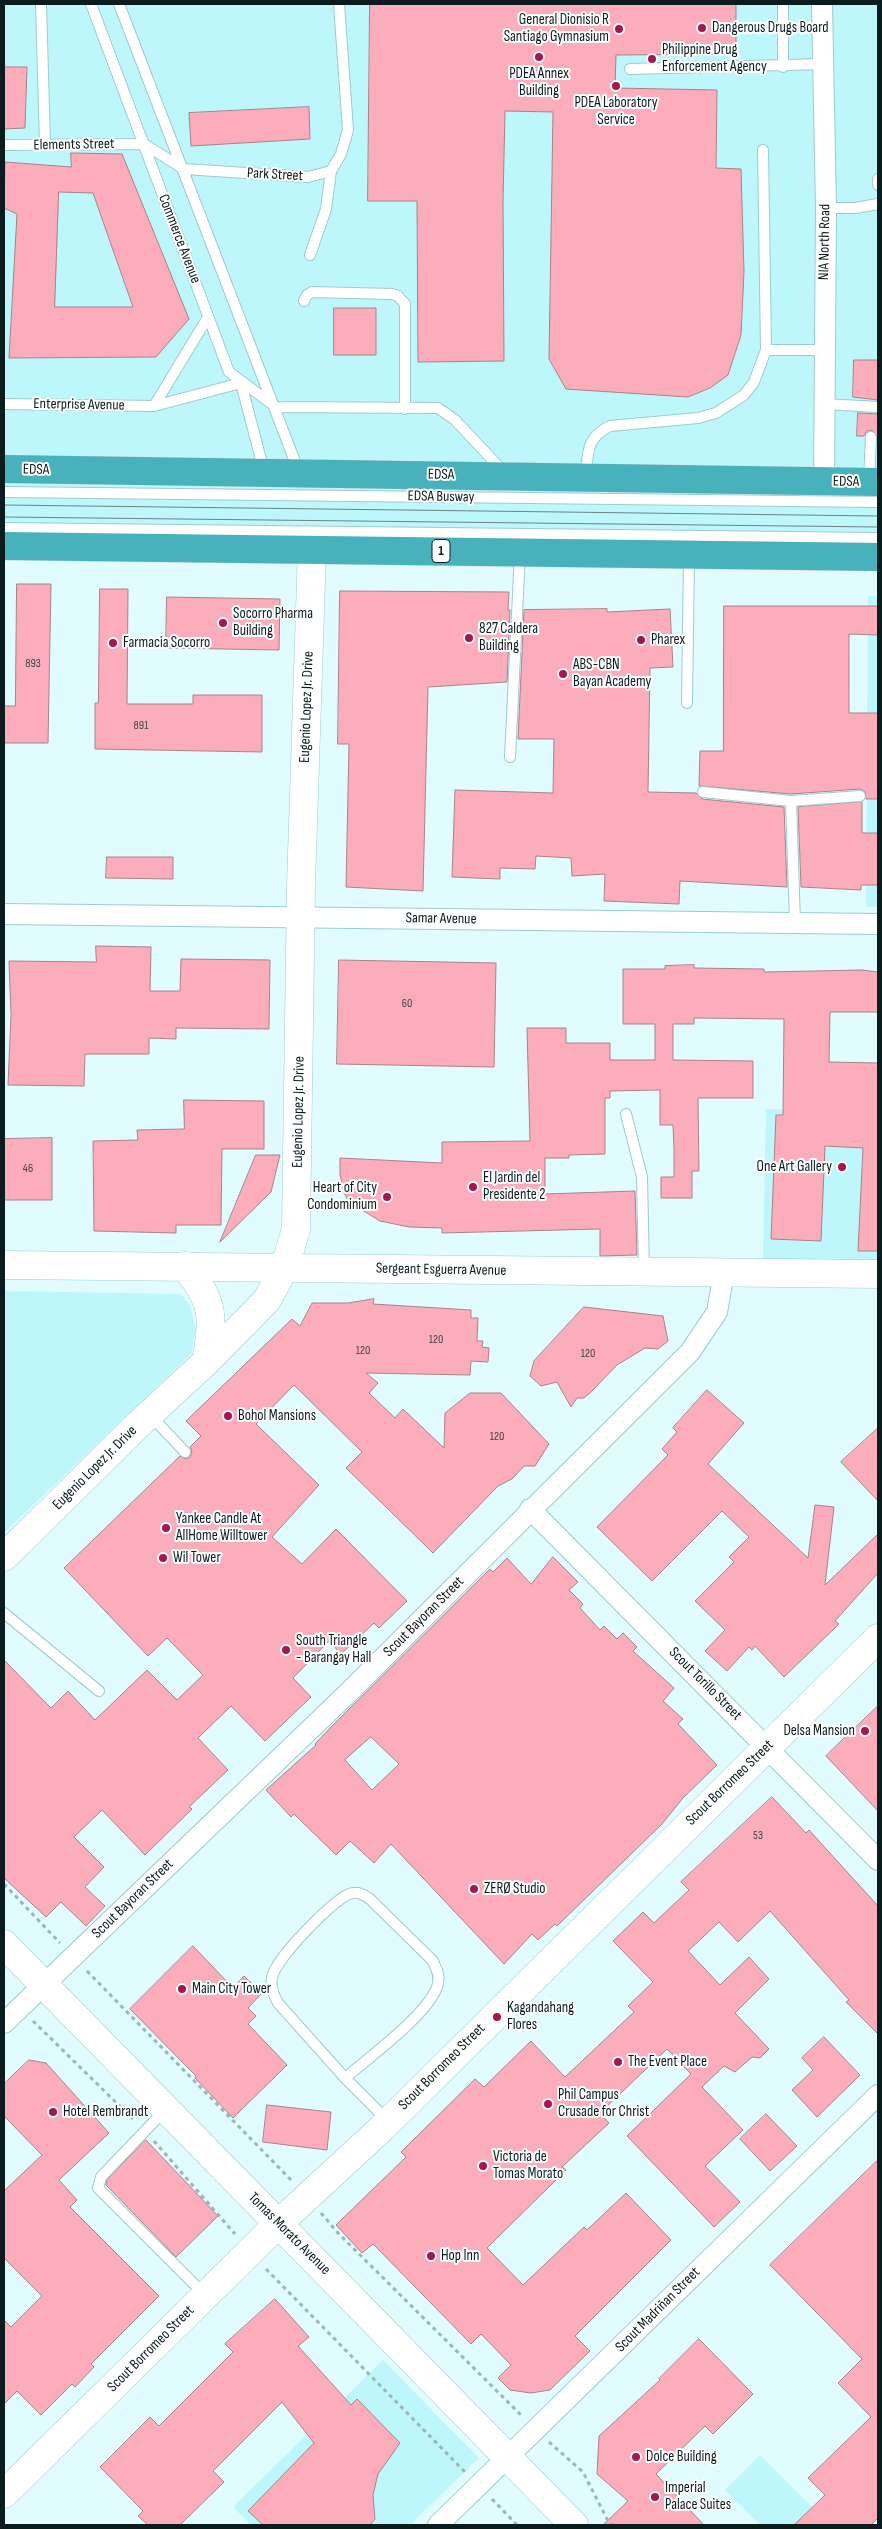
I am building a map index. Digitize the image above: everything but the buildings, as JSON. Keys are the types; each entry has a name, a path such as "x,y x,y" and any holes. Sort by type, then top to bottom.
{"highway":[{"name":"EDSA","path":"4,469 824,481 875,489"},
{"name":"1","path":"4,546 878,557"}],"street":[{"name":"NIA North Road","path":"822,4 826,208 824,481"},
{"name":"Eugenio Lopez Jr. Drive","path":"4,1557 149,1414 207,1361 267,1300 286,1267 296,1229 312,550"},
{"name":"Samar Avenue","path":"4,914 878,924"},
{"name":"Sergeant Esguerra Avenue","path":"4,1265 878,1274"},
{"path":"185,1266 202,1288 210,1303 211,1328 207,1361"},
{"name":"Scout Bayoran Street","path":"4,2023 348,1693 530,1509 690,1352 717,1312 724,1272"},
{"name":"Scout Torillo Street","path":"530,1509 878,1860"},
{"name":"Scout Borromeo Street","path":"4,2494 279,2223 388,2121 878,1638"},
{"name":"Tomas Morato Avenue","path":"4,1944 574,2525"},
{"name":"Scout Madriñan Street","path":"438,2525 878,2095"}],"lane":[{"path":"41,4 43,21 45,145"},
{"name":"Commerce Avenue","path":"91,4 229,372 241,383 264,473"},
{"name":"Commerce Avenue","path":"119,4 276,407 299,473"},
{"path":"310,255 326,209 331,171 342,154 348,130 339,4"},
{"path":"783,4 783,67"},
{"path":"630,69 783,67 823,64"},
{"name":"Elements Street","path":"4,145 144,144"},
{"name":"Park Street","path":"144,144 184,169 308,177 331,171"},
{"path":"586,478 589,446 594,436 600,430 610,426 698,418 716,413 744,395 754,382 766,350 763,150"},
{"path":"878,179 878,185"},
{"path":"826,208 855,208 878,204"},
{"path":"304,301 307,295 312,292 392,294 402,300 404,304 405,409"},
{"path":"154,406 208,317"},
{"path":"766,350 824,350"},
{"path":"241,383 276,407 438,408 449,414 508,477"},
{"name":"Enterprise Avenue","path":"4,404 154,406 241,383"},
{"path":"824,404 874,409"},
{"path":"872,437 875,489"},
{"name":"EDSA Busway","path":"4,492 875,489"},
{"path":"4,528 878,538"},
{"path":"510,757 520,552"},
{"path":"687,703 689,554"},
{"path":"703,792 791,801 860,796"},
{"path":"791,801 795,922"},
{"path":"626,1114 642,1177 644,1273"},
{"path":"149,1414 185,1452"},
{"path":"4,1613 100,1691"},
{"path":"345,2078 416,2017 433,1997 438,1984 439,1974 433,1961 370,1899 363,1894 354,1892 342,1898 290,1947 276,1965 272,1977 272,1991 278,2003 345,2078 388,2121"},
{"path":"167,2109 101,2177 98,2188 205,2295"}],"path":[{"path":"4,1884 307,2197 338,2232 536,2430 583,2472 607,2519 613,2525"},
{"path":"281,2284 517,2525"}],"shaded area":[{"path":"4,4 878,4 878,532 4,523"},
{"path":"868,596 878,596 878,907 866,907"},
{"path":"766,1109 878,1111 878,1261 763,1259"},
{"path":"4,1291 181,1294 190,1306 196,1329 192,1353 4,1533"},
{"path":"383,2360 479,2458 410,2525 251,2525 233,2507"},
{"path":"760,2455 830,2525 760,2525 725,2490"}],"tram line":[{"path":"4,505 878,516"},
{"path":"4,517 878,527"}],"place":[{"name":"Dangerous Drugs Board","path":"702,28"},
{"name":"General Dionisio R Santiago Gymnasium","path":"619,29"},
{"name":"PDEA Annex Building","path":"539,57"},
{"name":"Philippine Drug Enforcement Agency","path":"652,59"},
{"name":"PDEA Laboratory Service","path":"616,86"},
{"name":"Socorro Pharma Building","path":"223,623"},
{"name":"827 Caldera Building","path":"469,638"},
{"name":"Pharex","path":"641,640"},
{"name":"Farmacia Socorro","path":"113,643"},
{"name":"ABS-CBN Bayan Academy","path":"563,674"},
{"name":"One Art Gallery","path":"842,1167"},
{"name":"El Jardin del Presidente 2","path":"473,1187"},
{"name":"Heart of City Condominium","path":"387,1197"},
{"name":"Bohol Mansions","path":"228,1416"},
{"name":"Yankee Candle At AllHome Willtower","path":"166,1528"},
{"name":"Wil Tower","path":"163,1558"},
{"name":"South Triangle - Barangay Hall","path":"286,1650"},
{"name":"Delsa Mansion","path":"865,1731"},
{"name":"ZERØ Studio","path":"474,1889"},
{"name":"Main City Tower","path":"182,1989"},
{"name":"Kagandahang Flores","path":"497,2017"},
{"name":"The Event Place","path":"618,2062"},
{"name":"Phil Campus Crusade for Christ","path":"548,2104"},
{"name":"Hotel Rembrandt","path":"53,2112"},
{"name":"Victoria de Tomas Morato","path":"483,2166"},
{"name":"Hop Inn","path":"431,2256"},
{"name":"Dolce Building","path":"636,2457"},
{"name":"Imperial Palace Suites","path":"655,2497"}]}
